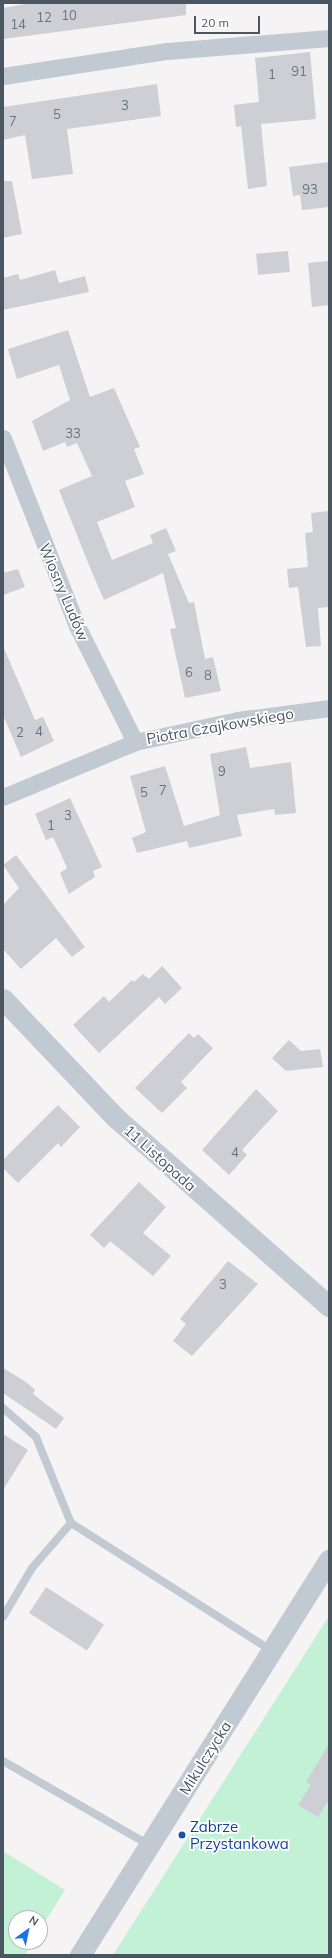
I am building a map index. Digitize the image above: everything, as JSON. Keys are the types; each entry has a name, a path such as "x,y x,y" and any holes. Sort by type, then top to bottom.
{"street":[{"path":"3,76 167,51 329,38"},
{"name":"Wiosny Ludów","path":"3,438 78,628 135,742"},
{"name":"Piotra Czajkowskiego","path":"3,797 135,742 238,720 329,708"},
{"name":"11 Listopada","path":"3,999 116,1117 329,1306"},
{"name":"Mikulczycka","path":"80,1955 329,1560"}],"lane":[{"path":"3,1408 36,1437 71,1523 273,1651"},
{"path":"3,1617 32,1568 71,1523"},
{"path":"3,1761 149,1846"}],"green space":[{"path":"329,1616 329,1955 113,1955"},
{"path":"3,1851 65,1890 48,1917 48,1910 8,1910 8,1950 28,1950 25,1955 3,1955"}],"building":[{"path":"30,3 186,3 186,15 3,39 3,8"},
{"path":"310,52 316,119 261,124 267,186 248,189 241,126 236,127 234,105 259,102 255,58"},
{"path":"157,84 161,116 67,129 73,174 32,179 25,135 3,140 3,107"},
{"path":"329,162 329,207 302,210 300,195 293,196 289,167"},
{"path":"3,181 12,181 22,234 3,238"},
{"path":"288,251 290,272 258,275 256,254"},
{"path":"329,261 329,305 312,307 308,263"},
{"path":"55,270 59,283 85,276 89,292 3,310 3,278 18,274 20,280"},
{"path":"68,330 90,397 114,388 140,447 134,449 144,474 125,481 135,507 97,522 112,560 153,543 150,535 166,528 176,551 168,554 189,603 194,602 205,659 213,657 221,691 185,698 170,629 176,628 163,573 104,600 91,570 59,490 92,476 77,443 67,447 65,442 43,451 32,421 70,400 59,365 17,379 8,349"},
{"path":"329,511 329,607 318,608 321,646 306,647 298,587 289,588 287,569 308,567 305,533 313,532 311,513"},
{"path":"18,569 25,587 3,595 3,573"},
{"path":"3,646 35,720 43,717 54,741 21,757 3,715"},
{"path":"246,747 250,768 291,762 296,813 275,815 274,809 237,815 242,836 189,848 187,841 137,853 132,838 146,832 130,776 165,766 184,826 220,815 210,754"},
{"path":"70,798 102,867 93,871 95,877 69,894 60,873 67,868 53,837 46,840 35,814"},
{"path":"16,855 85,947 72,957 56,938 21,969 3,949 3,905 19,888 3,865"},
{"path":"162,966 182,988 165,1004 159,997 99,1053 73,1025 104,996 109,1002 132,980 134,982 143,974 149,979"},
{"path":"189,1033 194,1038 198,1034 213,1048 181,1082 187,1088 162,1113 135,1088"},
{"path":"289,1040 301,1051 320,1049 323,1067 286,1071 272,1058"},
{"path":"256,1089 278,1111 242,1150 247,1155 229,1175 202,1150"},
{"path":"58,1105 80,1127 61,1147 58,1143 18,1183 3,1168 3,1160"},
{"path":"139,1182 166,1207 143,1233 171,1256 153,1276 110,1241 104,1248 90,1235"},
{"path":"228,1261 258,1284 192,1356 173,1341 186,1324 180,1319"},
{"path":"3,1368 26,1382 35,1390 33,1394 64,1418 56,1429 3,1393"},
{"path":"3,1434 28,1450 3,1490"},
{"path":"46,1587 104,1625 87,1651 29,1613"},
{"path":"329,1744 329,1800 318,1817 298,1805 311,1785 306,1782"}],"place":[{"name":"Zabrze Przystankowa","path":"182,1835"}]}
